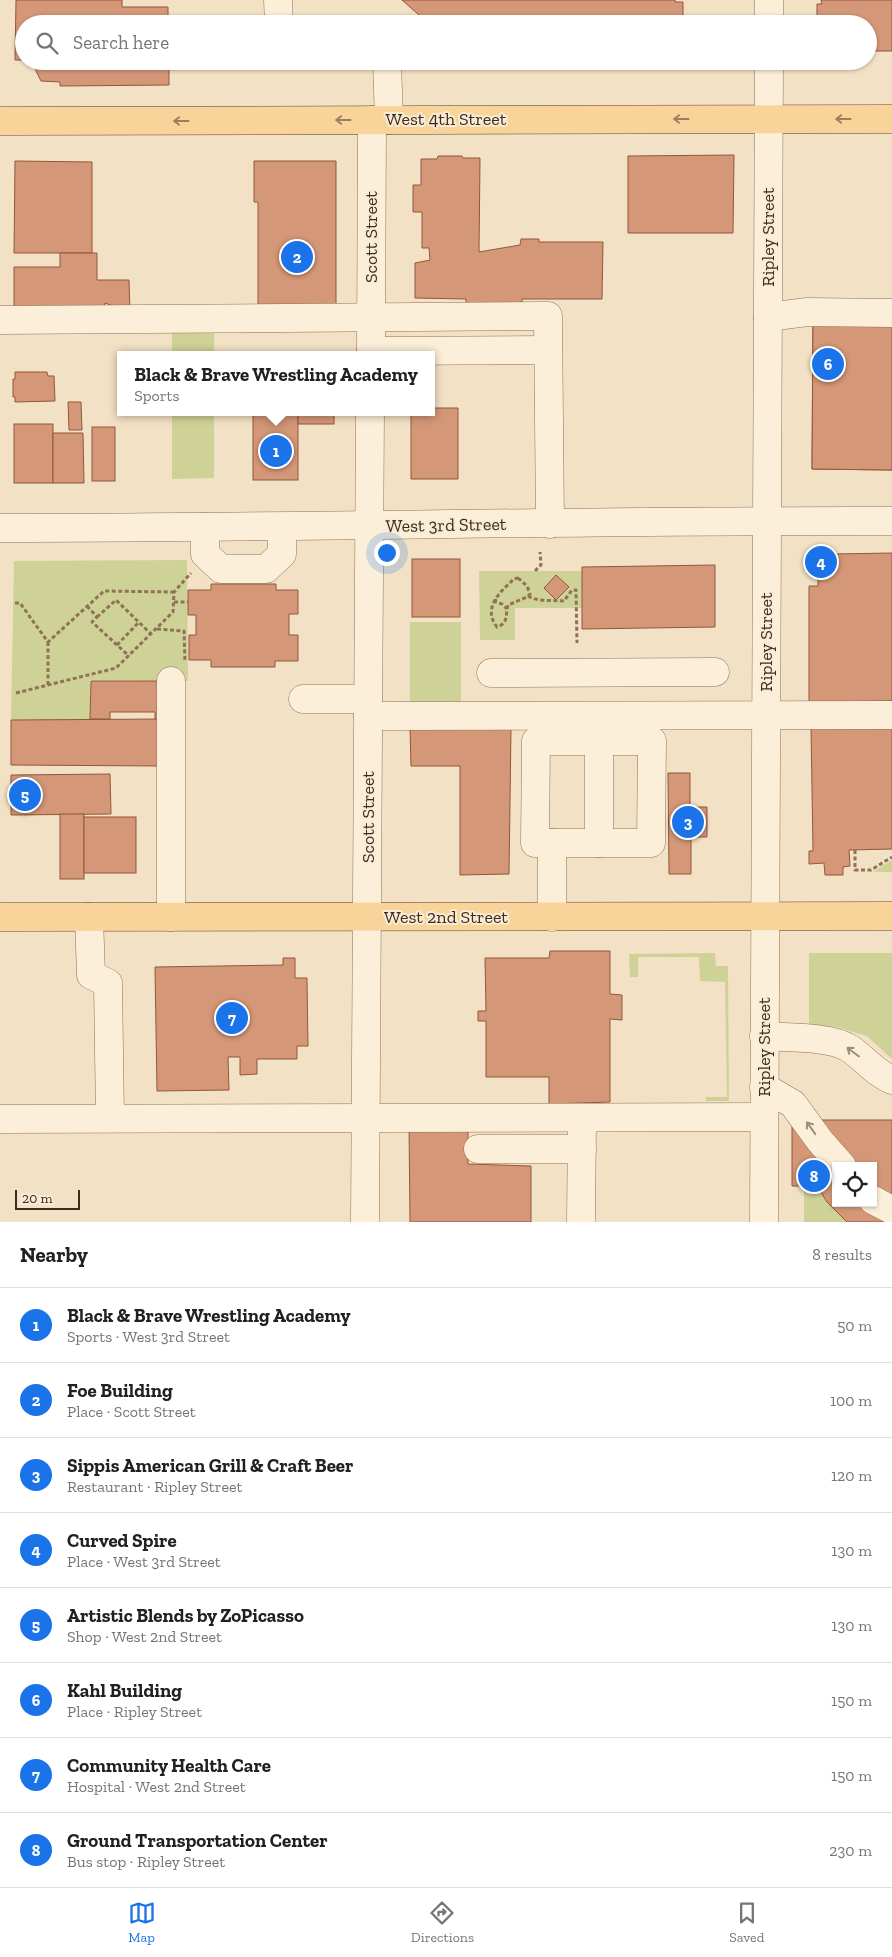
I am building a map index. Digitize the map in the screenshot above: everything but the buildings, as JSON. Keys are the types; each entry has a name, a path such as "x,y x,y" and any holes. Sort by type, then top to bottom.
{"main road":[{"name":"West 4th Street","path":"0,122 892,119"},
{"name":"West 2nd Street","path":"0,917 892,916"}],"street":[{"path":"278,0 279,15"},
{"path":"769,0 769,15"},
{"name":"Scott Street","path":"371,351 380,120 386,70"},
{"name":"Ripley Street","path":"764,1222 769,70"},
{"path":"768,317 807,312 892,313"},
{"path":"0,320 548,316 550,524"},
{"path":"435,352 548,350"},
{"name":"Scott Street","path":"365,1222 370,416"},
{"name":"West 3rd Street","path":"0,528 282,527 767,521 892,522"},
{"path":"205,527 205,554 221,569 266,569 282,554 282,527"},
{"path":"666,672 667,716"},
{"path":"491,673 715,672"},
{"path":"171,681 171,917"},
{"path":"304,699 368,707 667,716 892,715"},
{"path":"536,741 652,741 651,843 552,843 536,843 536,741"},
{"path":"598,741 598,843"},
{"path":"552,843 552,917"},
{"path":"89,917 91,975 108,983 110,1118"},
{"path":"764,1036 817,1039 848,1048 882,1077 892,1080"},
{"path":"764,1087 794,1104 820,1141 838,1162"},
{"path":"0,1119 764,1117"},
{"path":"581,1222 582,1118"},
{"path":"478,1149 582,1149"},
{"path":"877,1202 892,1210"}],"path":[{"path":"535,571 541,565 540,552"},
{"path":"518,578 529,589 528,596 508,606 506,620 503,625 497,627 491,611 492,602 510,582 518,578"},
{"path":"528,596 537,600 564,601 572,590 576,590 577,643"},
{"path":"16,693 116,668 173,612 174,592 104,591 48,642"},
{"path":"495,599 496,602 502,604 507,609"},
{"path":"129,656 92,622 116,600 151,634"},
{"path":"174,602 188,602"},
{"path":"15,603 20,603 48,642 48,685"},
{"path":"87,606 98,617"},
{"path":"117,645 139,622"},
{"path":"156,629 184,631"},
{"path":"855,850 855,870 871,870 892,857"}],"green space":[{"path":"214,331 214,351 172,351 172,332"},
{"path":"172,416 214,416 214,478 172,479"},
{"path":"187,560 188,681 90,680 90,720 11,720 14,561"},
{"path":"479,571 582,571 582,608 515,608 515,640 480,640"},
{"path":"410,622 461,622 461,706 410,706"},
{"path":"892,860 892,872 873,872"},
{"path":"715,953 716,966 728,966 729,1101 706,1101 706,1097 727,1097 725,982 700,981 699,957 638,957 638,977 630,977 629,954"},
{"path":"809,953 892,953 892,1059 867,1036 836,1027 809,1026"},
{"path":"819,1189 827,1202 847,1222 804,1222 804,1190"}],"place":[{"name":"Foe Building","path":"297,257"},
{"name":"Kahl Building","path":"828,364"},
{"name":"Black & Brave Wrestling Academy","path":"276,451"},
{"name":"Curved Spire","path":"821,562"},
{"name":"Artistic Blends by ZoPicasso","path":"25,795"},
{"name":"Sippis American Grill & Craft Beer","path":"688,822"},
{"name":"Community Health Care","path":"232,1018"},
{"name":"Ground Transportation Center","path":"814,1176"}]}
